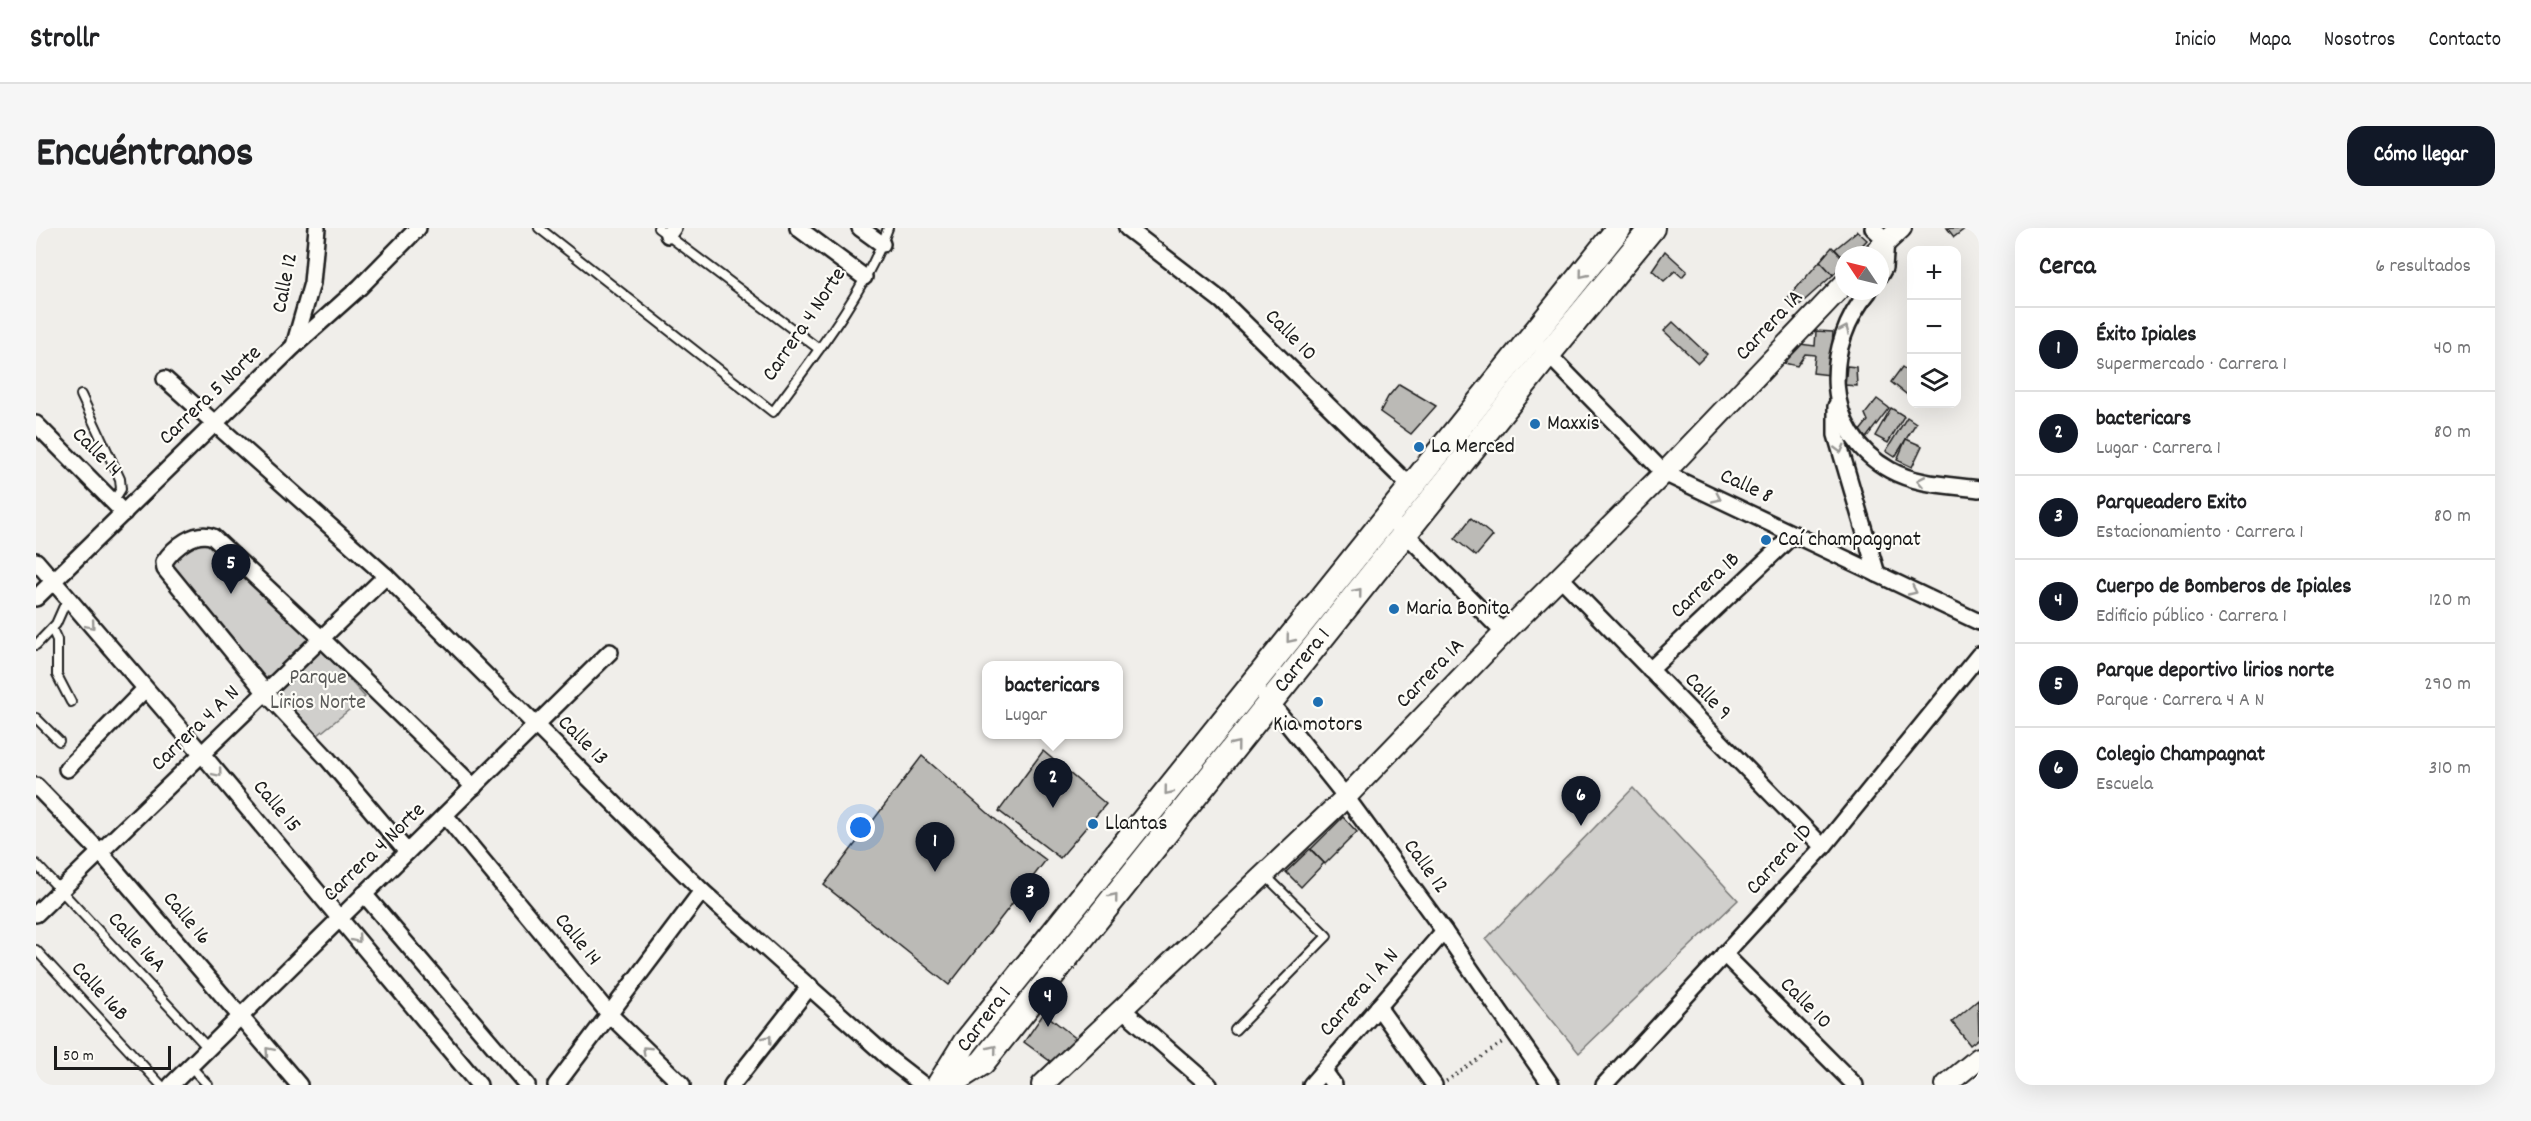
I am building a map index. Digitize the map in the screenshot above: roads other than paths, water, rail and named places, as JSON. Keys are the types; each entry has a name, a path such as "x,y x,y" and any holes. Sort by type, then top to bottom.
{"main road":[{"name":"Carrera 1","path":"947,1085 982,1063 1271,701 1397,525 1539,347 1619,228"},
{"name":"Carrera 1","path":"939,1085 965,1043 1254,684 1397,525 1412,488 1539,347 1652,228"},
{"path":"1044,945 1064,960"}],"street":[{"name":"Calle 12","path":"294,346 312,283 317,228"},
{"name":"Carrera 5 Norte","path":"36,597 294,346 360,287 418,228"},
{"path":"798,228 864,277"},
{"path":"860,228 882,244"},
{"name":"Calle 10","path":"1127,228 1222,301 1412,488"},
{"path":"1878,246 1887,232"},
{"name":"Carrera 1A","path":"1042,1085 1346,797 1504,633 1664,473 1835,293"},
{"path":"1863,300 1851,317 1840,342 1835,367 1836,435 1877,574"},
{"name":"Calle 8","path":"1539,347 1664,473 1979,622"},
{"name":"Calle 13","path":"165,379 386,576 702,891 892,1061 923,1085"},
{"path":"1836,391 1844,419 1855,438 1871,457 1889,470 1917,482 1979,489"},
{"name":"Calle 14","path":"36,424 124,513"},
{"path":"1397,525 1504,633"},
{"path":"407,852 327,758 266,693 165,569 164,562 168,555 195,535 204,534 213,537 322,639 474,788"},
{"name":"Carrera 1B","path":"1650,670 1794,534"},
{"name":"Calle 15","path":"36,561 202,754 479,1085"},
{"name":"Carrera 4 A N","path":"36,914 386,576"},
{"name":"Calle 9","path":"1560,577 1823,847"},
{"name":"Carrera 4 Norte","path":"171,1085 610,652"},
{"name":"Carrera 1D","path":"1604,1085 1823,847 1979,655"},
{"name":"Calle 12","path":"1254,684 1271,701 1346,797 1444,931 1551,1085"},
{"path":"67,769 145,689"},
{"name":"Calle 16","path":"36,786 100,852 299,1085"},
{"name":"Calle 14","path":"445,815 610,1015 682,1085"},
{"path":"556,1085 702,891"},
{"path":"364,894 527,1085"},
{"name":"Carrera 1 A N","path":"1311,1085 1444,931"},
{"name":"Calle 10","path":"1724,954 1855,1085"},
{"path":"732,1085 810,986"},
{"path":"1378,1007 1434,1085"},
{"path":"1121,1008 1207,1084"},
{"path":"1946,1085 1979,1058"},
{"path":"1324,1071 1334,1085"}],"lane":[{"name":"Carrera 4 Norte","path":"539,228 773,412 819,349 864,277 888,228"},
{"path":"666,230 819,349"},
{"path":"81,395 120,478 121,489 113,502"},
{"path":"36,645 52,629 68,597"},
{"path":"52,629 57,640 57,675 71,702"},
{"path":"36,718 59,741"},
{"name":"Calle 16A","path":"36,864 208,1048"},
{"path":"1235,1030 1327,936 1264,873"},
{"name":"Calle 16B","path":"36,950 160,1085"},
{"path":"190,1066 208,1085"}],"place":[{"name":"Maxxis","path":"1535,424"},
{"name":"La Merced","path":"1419,447"},
{"name":"Caí champaggnat","path":"1766,540"},
{"name":"Parque deportivo lirios norte","path":"231,594"},
{"name":"Maria Bonita","path":"1394,609"},
{"name":"Kia motors","path":"1318,702"},
{"name":"bactericars","path":"1053,808"},
{"name":"Llantas","path":"1093,824"},
{"name":"Colegio Champagnat","path":"1581,826"},
{"name":"Éxito Ipiales","path":"935,872"},
{"name":"Parqueadero Exito","path":"1030,923"},
{"name":"Cuerpo de Bomberos de Ipiales","path":"1048,1027"}],"park label":[{"name":"Parque Lirios Norte","path":"318,690"}]}
